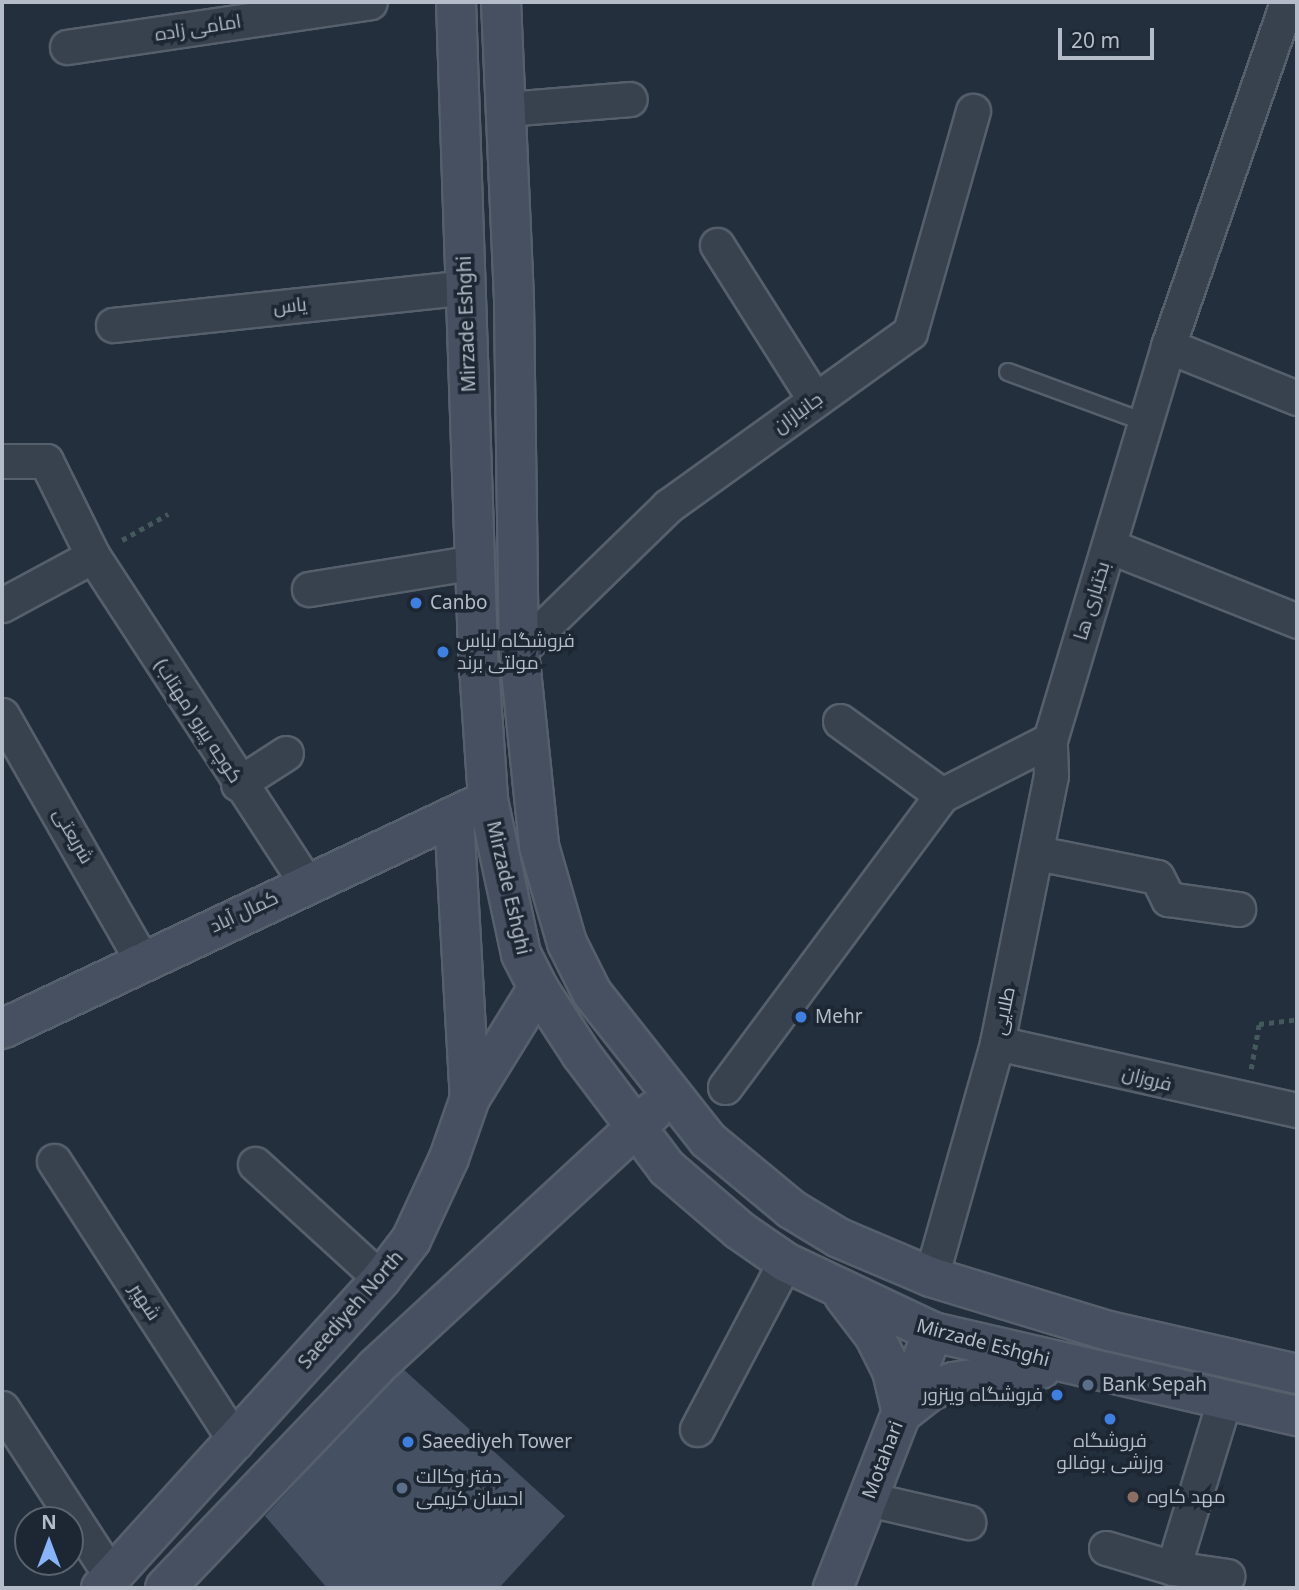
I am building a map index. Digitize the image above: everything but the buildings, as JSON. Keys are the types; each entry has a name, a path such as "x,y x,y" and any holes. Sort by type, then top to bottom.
{"main road":[{"name":"Mirzade Eshghi","path":"456,2 478,652 488,800 521,954 538,988 634,1127 703,1202 785,1262 933,1332 1297,1416"},
{"name":"Mirzade Eshghi","path":"501,2 514,303 519,651 537,834 553,904 592,993 670,1096 708,1140 790,1209 839,1238 931,1277 1109,1331 1297,1374"},
{"path":"478,652 519,651"},
{"name":"کمال آباد","path":"3,1025 488,800"},
{"path":"454,816 470,1098"},
{"name":"Saeediyeh North","path":"106,1582 236,1442 381,1279 411,1240 431,1201 470,1098 538,988"},
{"path":"164,1588 376,1367 670,1096"},
{"path":"838,1289 874,1335 892,1371 902,1413 930,1391 953,1382 1064,1364"},
{"name":"Motahari","path":"833,1588 933,1332"},
{"path":"236,1442 271,1476"}],"street":[{"name":"امامی زاده","path":"67,47 370,2"},
{"name":"بختیاری ها","path":"1050,740 1168,346 1287,2"},
{"path":"506,108 630,99"},
{"name":"جانبازان","path":"519,651 668,506 910,332 973,111"},
{"path":"717,245 815,400"},
{"name":"یاس","path":"113,325 466,287"},
{"path":"1168,346 1297,398"},
{"name":"کوچه پیرو (مهتاب)","path":"2,461 46,461 93,556 238,784 306,883"},
{"path":"1109,546 1297,621"},
{"path":"2,605 93,556"},
{"path":"309,589 475,562"},
{"name":"شریعتی","path":"2,715 142,960"},
{"path":"840,721 942,794"},
{"path":"725,1087 942,794 1050,740"},
{"name":"طلایی","path":"931,1277 997,1043 1051,775 1050,740"},
{"path":"238,784 286,753"},
{"path":"1037,853 1157,877 1168,899 1238,909"},
{"name":"فروزان","path":"997,1043 1245,1101 1297,1110"},
{"name":"شهپر","path":"54,1161 236,1442"},
{"path":"255,1164 381,1279"},
{"path":"697,1429 785,1262"},
{"path":"1173,1568 1224,1401"},
{"path":"2,1408 106,1582"},
{"path":"868,1499 968,1521"},
{"path":"1106,1548 1173,1568 1227,1576"}],"lane":[{"path":"1008,372 1145,422"}],"path":[{"path":"93,556 168,514"},
{"path":"1245,1101 1259,1024 1297,1019"}],"place":[{"name":"Canbo","path":"416,603"},
{"name":"فروشگاه لباس مولتی برند","path":"443,652"},
{"name":"Mehr","path":"801,1017"},
{"name":"Bank Sepah","path":"1088,1385"},
{"name":"فروشگاه وینزور","path":"1057,1395"},
{"name":"فروشگاه ورزشی بوفالو","path":"1110,1419"},
{"name":"Saeediyeh Tower","path":"408,1442"},
{"name":"دفتر وکالت احسان کریمی","path":"402,1488"},
{"name":"مهد کاوه","path":"1133,1497"}]}
